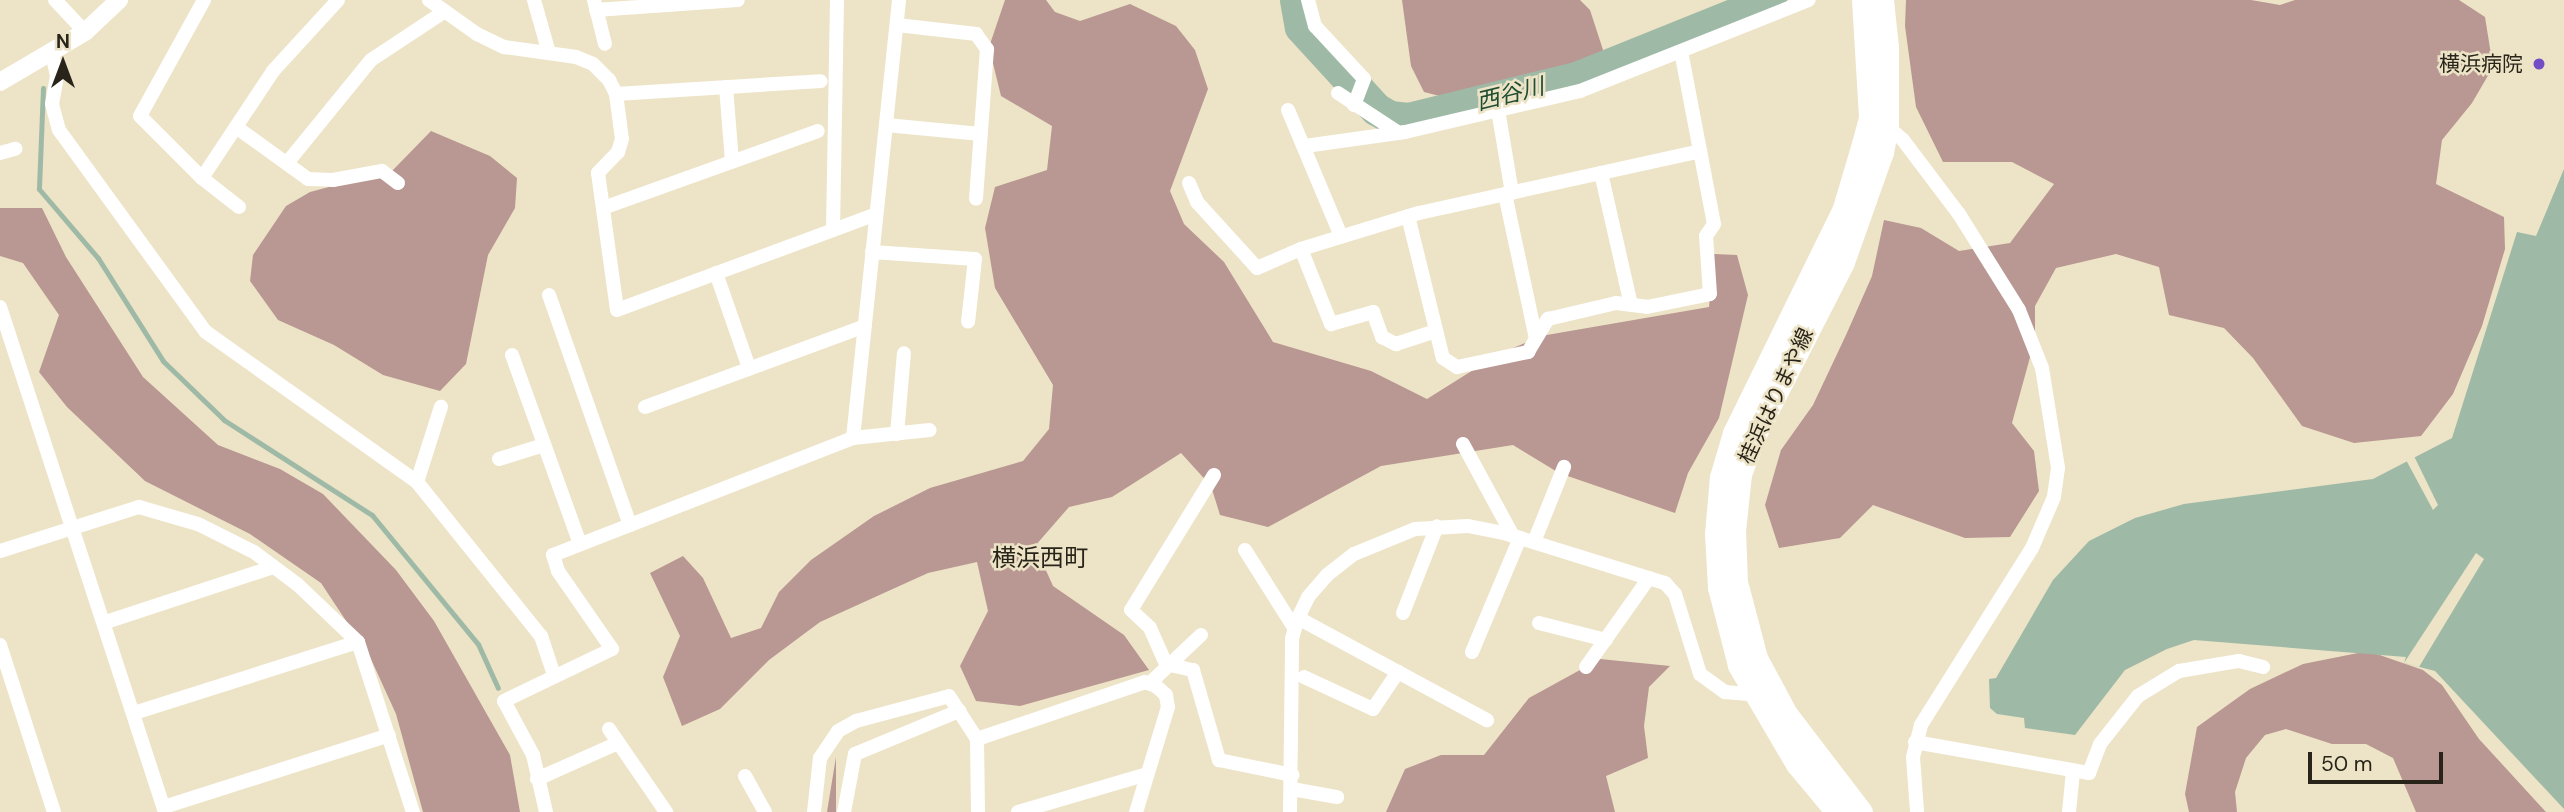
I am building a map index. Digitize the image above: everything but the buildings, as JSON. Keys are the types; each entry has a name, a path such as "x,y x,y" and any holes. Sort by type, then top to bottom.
{"main road":[{"name":"桂浜はりまや線","path":"1861,812 1739,665 1719,587 1716,534 1721,477 1761,371 1819,263 1848,195 1870,117 1863,0"},
{"name":"桂浜はりまや線","path":"1837,812 1797,764 1763,694 1736,582 1734,531 1740,474 1783,371 1843,262 1863,212 1886,126 1882,0"}],"street":[{"path":"55,0 85,32"},
{"path":"204,0 140,116 202,178 239,207"},
{"path":"202,178 273,71 338,0"},
{"path":"429,0 442,13 504,47 549,53 593,64 616,94 622,139 618,152 598,173 617,310 876,214"},
{"path":"534,0 549,53"},
{"path":"604,44 595,5 738,0"},
{"path":"833,230 837,0"},
{"path":"853,438 899,0"},
{"path":"1308,0 1315,26 1364,79 1354,105"},
{"path":"1305,146 1399,133 1580,92 1809,0"},
{"path":"0,82 52,54 85,32 112,2"},
{"path":"287,163 371,60 442,13"},
{"path":"897,25 976,34 987,49 976,200"},
{"path":"1408,216 1443,358 1457,367 1528,352 1548,318 1616,303 1647,307 1710,295 1706,236 1714,224 1681,51"},
{"path":"52,54 57,76 52,104 59,130 206,332 417,482 541,636 554,675"},
{"path":"616,94 821,81"},
{"path":"726,87 732,162"},
{"path":"1338,93 1399,133"},
{"path":"1288,110 1341,236"},
{"path":"1498,110 1508,193 1536,338"},
{"path":"886,125 981,134"},
{"path":"1886,126 1903,140 1959,214 2019,310 2042,368 2056,431 2058,468 2054,497 2032,548 1921,725 1915,742 1917,812"},
{"path":"236,127 308,179 333,180 382,171 398,183"},
{"path":"604,208 818,131"},
{"path":"1189,183 1197,202 1257,268 1301,249 1408,216 1700,151"},
{"path":"1601,173 1631,305"},
{"path":"1301,249 1331,324 1373,312 1382,337 1396,344 1436,331"},
{"path":"872,252 975,259 968,323"},
{"path":"716,274 749,368"},
{"path":"549,295 630,525"},
{"path":"0,306 76,527 165,810 389,735"},
{"path":"645,407 864,326"},
{"path":"897,434 904,354"},
{"path":"512,355 580,544"},
{"path":"417,482 441,407"},
{"path":"546,812 533,755 505,701 612,649 558,571 553,555 853,438 930,430"},
{"path":"1463,444 1522,539"},
{"path":"499,459 544,445"},
{"path":"1472,652 1522,539 1564,467"},
{"path":"1166,664 1150,628 1131,610 1214,475"},
{"path":"0,551 139,508 198,524 273,567 358,642 413,812"},
{"path":"1290,812 1297,624 1308,597 1327,575 1354,554 1377,541 1437,526 1468,526 1522,539 1665,583 1675,594 1700,674 1725,692 1763,694"},
{"path":"1403,613 1437,526"},
{"path":"1245,550 1297,624 1398,672 1487,720"},
{"path":"106,622 273,567"},
{"path":"1586,667 1649,578"},
{"path":"1539,623 1606,640"},
{"path":"977,738 1150,684 1166,664 1201,635"},
{"path":"134,713 358,642"},
{"path":"0,645 54,812"},
{"path":"1915,742 2089,773 2100,744 2138,696 2179,671 2229,661 2263,667"},
{"path":"1166,664 1193,670 1219,761 1337,797"},
{"path":"1304,677 1373,709 1398,672"},
{"path":"1136,812 1168,707 1166,695 1150,684"},
{"path":"814,812 820,758 838,731 856,721 949,695 977,738 978,812"},
{"path":"844,812 855,754 959,711"},
{"path":"608,729 666,812"},
{"path":"537,779 618,743"},
{"path":"2069,812 2073,771"},
{"path":"1018,812 1146,774"},
{"path":"745,776 765,812"}],"shaded area":[{"path":"1005,0 1046,0 1055,12 1080,21 1130,4 1176,26 1195,50 1208,89 1170,191 1184,224 1224,262 1273,342 1371,371 1427,399 1497,355 1541,336 1709,307 1714,254 1737,255 1748,295 1719,418 1688,473 1675,513 1559,473 1513,445 1381,466 1268,527 1220,515 1211,486 1181,453 1112,497 1069,507 1035,546 1053,586 1124,635 1149,670 1020,706 976,701 960,666 988,611 977,562 928,573 820,622 769,660 720,709 682,726 663,677 680,636 650,573 683,556 703,578 731,638 761,628 779,592 811,560 874,516 930,488 1023,461 1049,429 1053,385 995,288 985,228 995,187 1047,170 1052,126 1001,96 989,47"},
{"path":"1402,0 1580,0 1590,10 1605,56 1568,78 1455,100 1424,92 1411,66"},
{"path":"1906,0 2251,0 2280,5 2295,0 2459,0 2485,17 2493,67 2472,103 2442,140 2436,184 2504,217 2505,249 2482,326 2453,394 2421,436 2354,443 2302,426 2253,358 2224,328 2169,315 2159,267 2116,254 2056,268 2035,306 2035,339 2012,423 2034,451 2039,491 2010,537 1965,538 1873,505 1840,538 1779,548 1765,505 1781,450 1813,405 1846,335 1872,276 1884,220 1921,228 1959,251 2010,243 2054,184 2012,162 1943,162 1916,107 1905,26"},
{"path":"431,131 490,156 517,178 515,208 488,255 466,364 440,391 383,375 334,345 278,320 250,281 253,255 286,206 310,192 393,170"},
{"path":"2564,169 2564,809 2435,671 2404,663 2406,657 2194,640 2167,649 2125,670 2075,735 2025,728 2024,718 1997,714 1990,708 1989,679 1996,678 2053,580 2089,541 2135,518 2184,504 2373,479 2452,438 2517,232 2536,236"},
{"path":"0,208 42,208 66,257 143,377 218,445 280,469 323,494 396,570 434,621 510,755 520,812 423,812 396,714 370,657 321,583 250,534 145,481 67,407 39,372 59,315 23,263 0,256"},
{"path":"2368,651 2423,670 2442,685 2479,739 2546,812 2416,812 2393,758 2366,744 2332,744 2286,729 2265,735 2246,758 2235,792 2237,812 2189,812 2185,794 2197,727 2250,689 2303,664"},
{"path":"1600,659 1670,666 1649,687 1644,726 1648,758 1606,776 1615,812 1386,812 1405,769 1441,755 1484,755 1529,698"},
{"path":"836,757 836,812 827,812"}],"pier":[{"path":"2413,454 2438,505 2433,510 2405,458"},
{"path":"2476,553 2484,559 2419,667 2404,663"}],"waterway":[{"name":"西谷川","path":"1296,0 1301,27 1376,109 1390,117 1408,119 1576,78 1770,0"},
{"path":"43,88 39,189 98,258 163,361 224,420 372,515 478,644 498,688"}],"place":[{"name":"横浜病院","path":"2539,64"}],"district":[{"name":"横浜西町","path":"1040,558"}]}
